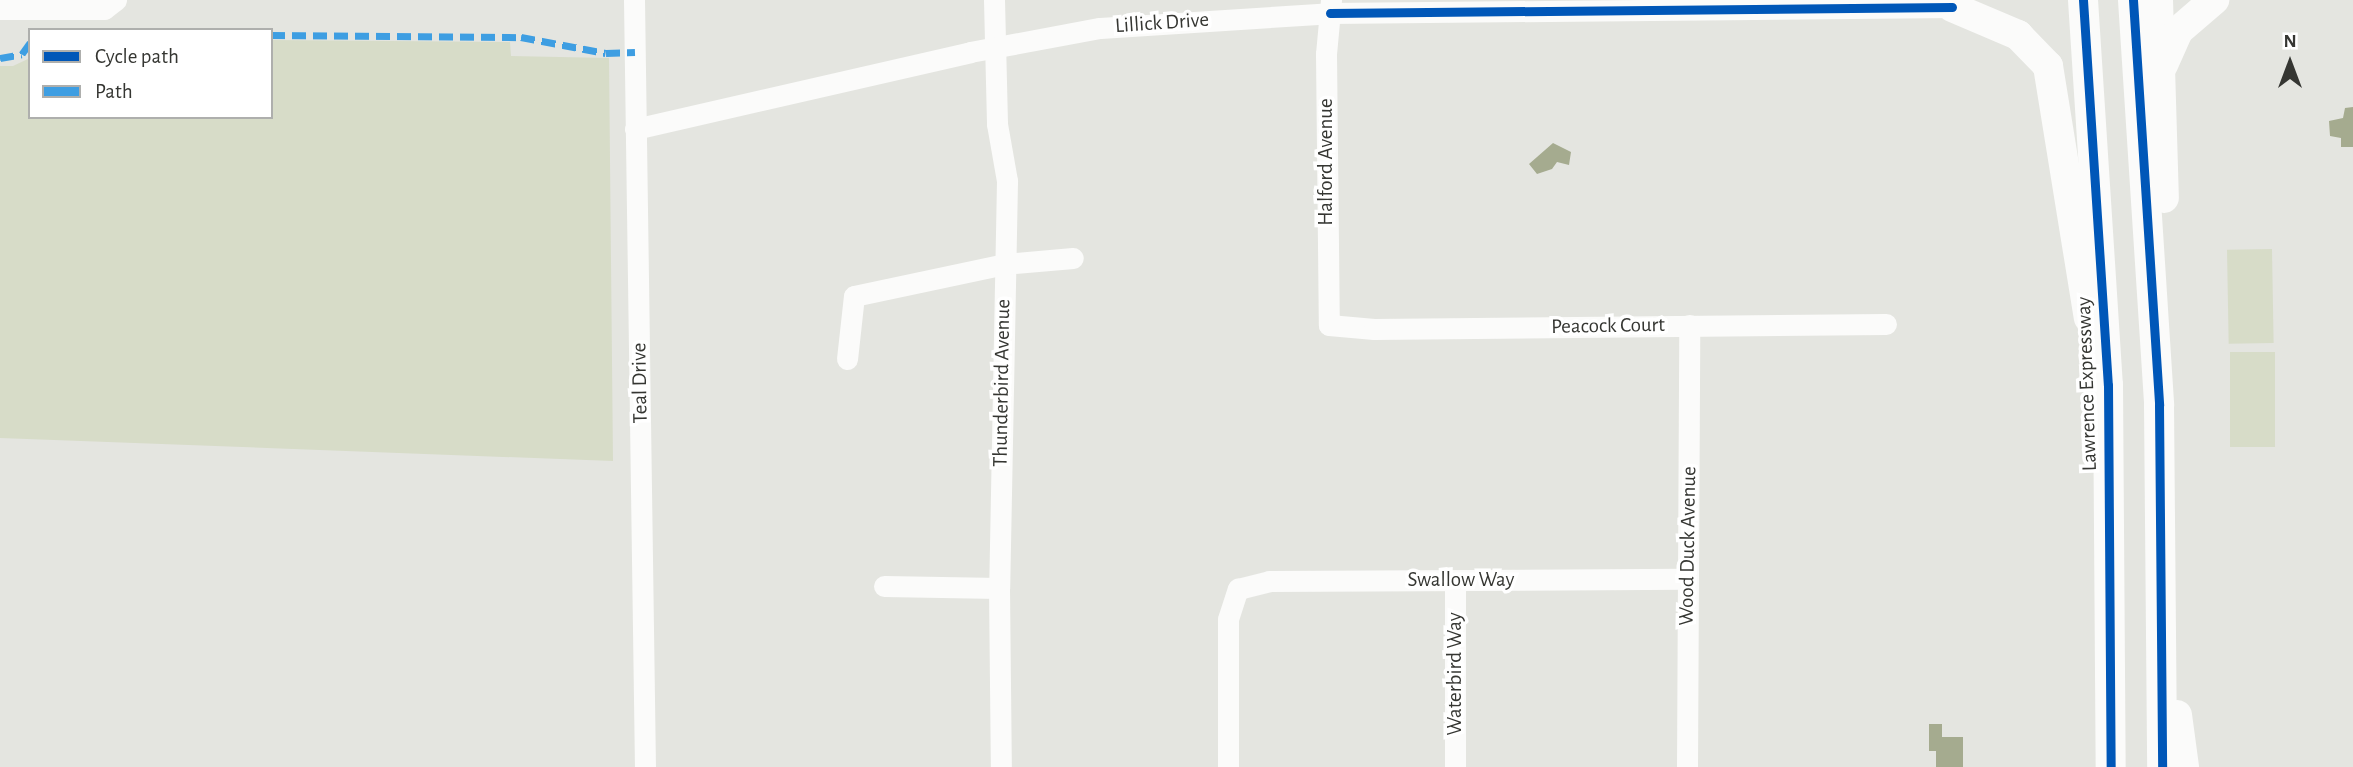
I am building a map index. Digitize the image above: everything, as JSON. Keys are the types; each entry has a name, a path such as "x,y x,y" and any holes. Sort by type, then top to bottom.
{"highway":[{"name":"Lawrence Expressway","path":"2083,0 2108,385 2111,767"},
{"path":"2133,0 2159,405"},
{"path":"2158,0 2165,184 2159,405 2162,767"},
{"path":"2162,69 2178,30 2214,0"},
{"path":"1948,4 2018,35 2048,66 2082,291 2108,385"},
{"path":"2159,572 2184,767"},
{"path":"2096,767 2110,660"}],"street":[{"path":"0,9 104,9 116,0"},
{"name":"Teal Drive","path":"635,0 645,767"},
{"name":"Thunderbird Avenue","path":"994,0 997,124 1007,181 999,589 1001,767"},
{"name":"Lillick Drive","path":"635,129 994,47 1184,10 1330,6 1948,4"},
{"name":"Halford Avenue","path":"1329,324 1326,54 1330,6"},
{"path":"847,359 854,296 1004,264 1073,258"},
{"name":"Peacock Court","path":"1329,324 1374,329 1886,324"},
{"name":"Wood Duck Avenue","path":"1687,767 1689,325"},
{"name":"Swallow Way","path":"1228,767 1228,619 1238,589 1269,581 1686,579"},
{"name":"Waterbird Way","path":"1455,581 1455,767"},
{"path":"884,586 999,589"}],"shaded area":[{"path":"273,40 510,42 511,56 609,58 613,461 0,438 0,66 13,66 28,59 28,119 273,119"},
{"path":"2353,107 2353,147 2341,147 2341,138 2330,136 2329,121 2343,118 2345,108"},
{"path":"1553,143 1571,152 1569,165 1557,162 1552,169 1537,174 1529,164"},
{"path":"2272,249 2274,343 2229,344 2227,250"},
{"path":"2230,352 2275,352 2275,447 2230,447"},
{"path":"1929,724 1942,724 1942,737 1963,737 1963,767 1936,767 1936,751 1929,751"}],"marked path":[{"path":"273,35 521,37 606,53 635,52"},
{"path":"0,58 22,54 28,46"}],"cycle path":[{"path":"2083,0 2108,385 2111,767"},
{"path":"2133,0 2159,405 2162,767"},
{"path":"1330,13 1952,7"}]}
